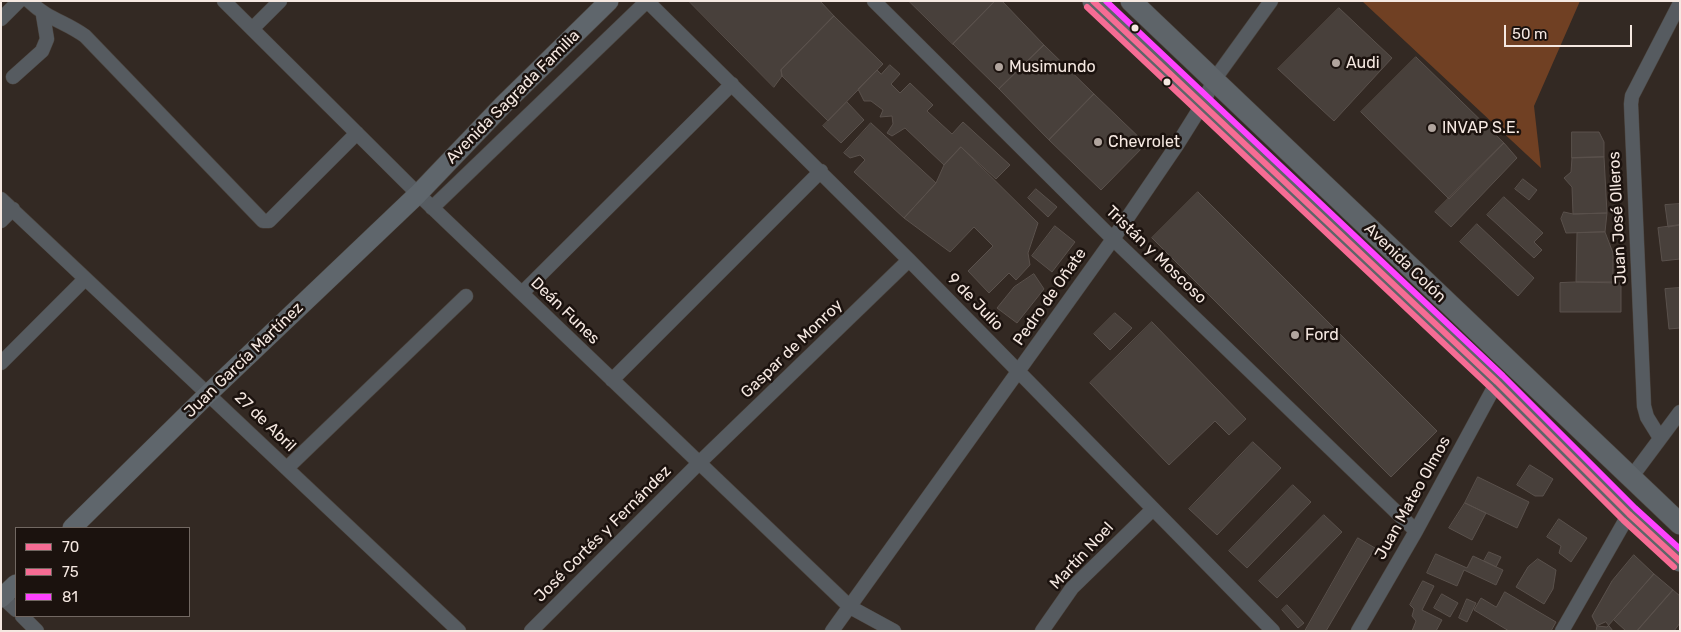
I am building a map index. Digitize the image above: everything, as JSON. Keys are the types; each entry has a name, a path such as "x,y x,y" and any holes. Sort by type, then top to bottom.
{"main road":[{"name":"Avenida Sagrada Familia","path":"418,194 503,105 609,1"},
{"name":"Avenida Colón","path":"1093,1 1497,382 1629,514 1680,561"},
{"name":"Avenida Colón","path":"1131,1 1630,479 1680,524"},
{"name":"Juan García Martínez","path":"73,527 209,393 418,194"},
{"path":"2,597 15,585"}],"street":[{"path":"1,19 19,1"},
{"path":"29,1 43,15 70,26 85,36 262,221 269,221 357,133"},
{"name":"Deán Funes","path":"224,1 432,208 850,607 894,631"},
{"path":"252,29 280,1"},
{"path":"432,208 647,1"},
{"name":"9 de Julio","path":"647,1 909,260 1272,631"},
{"name":"Tristán y Moscoso","path":"874,1 1112,239 1416,531"},
{"name":"Pedro de Oñate","path":"832,631 1019,372 1112,239 1202,105 1214,80 1271,1"},
{"name":"Juan José Olleros","path":"1660,438 1647,417 1644,406 1631,104 1632,96 1680,3"},
{"path":"13,76 42,51 47,39 43,15"},
{"path":"522,293 732,84"},
{"path":"612,380 821,172"},
{"name":"27 de Abril","path":"1,199 209,393 459,631"},
{"path":"1,221 12,210"},
{"name":"Gaspar de Monroy","path":"699,462 909,260"},
{"path":"1,363 85,278"},
{"path":"287,468 466,296"},
{"name":"Juan Mateo Olmos","path":"1358,631 1416,531 1497,382"},
{"path":"1630,479 1680,412"},
{"name":"José Cortés y Fernández","path":"531,631 699,462"},
{"name":"Martín Noel","path":"1042,631 1072,588 1153,509"},
{"path":"1562,631 1629,514"},
{"path":"2,597 15,609"},
{"path":"23,617 37,631"}],"shaded area":[{"path":"1362,1 1580,1 1534,106 1541,168"}],"building":[{"path":"689,1 820,1 834,16 781,70 782,76 774,87"},
{"path":"909,1 995,1 953,44"},
{"name":"Musimundo","path":"995,1 1002,1 1044,45 999,89 953,44"},
{"name":"Audi","path":"1339,8 1392,58 1334,121 1278,69"},
{"path":"834,16 883,64 828,121 782,76 781,70"},
{"path":"1044,45 1094,94 1049,140 999,89"},
{"name":"INVAP S.E.","path":"1416,57 1504,143 1449,199 1361,112"},
{"path":"890,65 900,74 891,84 900,93 910,83 933,105 927,111 952,134 963,122 1010,165 996,179 961,147 944,165 905,128 892,136 887,133 893,124 892,116 880,117 883,110 871,101 864,101 858,89 877,70 881,74"},
{"name":"Chevrolet","path":"1094,94 1146,144 1101,190 1049,140"},
{"path":"847,102 864,120 841,143 823,126"},
{"path":"871,123 936,183 904,218 854,172 865,160 860,155 850,158 844,153"},
{"path":"1572,132 1599,132 1604,142 1604,157 1572,158"},
{"path":"1504,143 1517,158 1451,227 1435,212"},
{"path":"961,147 1038,223 1028,253 1030,265 1016,280 1009,273 989,293 968,271 993,246 974,227 950,252 904,218 936,183 944,165"},
{"path":"1604,157 1607,213 1573,214 1572,187 1564,178 1571,172 1572,158"},
{"path":"1523,179 1537,190 1529,200 1515,189"},
{"path":"1036,189 1057,207 1048,217 1028,198"},
{"name":"Ford","path":"1198,192 1437,431 1391,477 1152,238"},
{"path":"1504,197 1543,233 1534,242 1542,250 1534,258 1487,215"},
{"path":"1680,204 1680,225 1668,227 1665,205"},
{"path":"1564,212 1573,214 1607,213 1605,232 1566,233 1561,219"},
{"path":"1477,224 1534,278 1518,296 1460,242"},
{"path":"1680,225 1680,259 1662,261 1658,228"},
{"path":"1055,226 1075,242 1052,272 1032,256"},
{"path":"1605,232 1613,253 1613,282 1576,282 1577,233"},
{"path":"1034,274 1044,289 1017,323 997,308 1014,287"},
{"path":"1560,283 1621,283 1621,312 1560,312"},
{"path":"1680,288 1680,328 1669,329 1665,289"},
{"path":"1115,313 1132,328 1110,350 1094,334"},
{"path":"1152,322 1246,419 1229,435 1215,421 1169,465 1090,383"},
{"path":"1253,442 1281,468 1217,535 1189,509"},
{"path":"1530,465 1553,479 1543,496 1535,496 1517,485"},
{"path":"1478,477 1529,502 1517,528 1465,503"},
{"path":"1293,485 1311,502 1247,568 1229,551"},
{"path":"1465,503 1486,513 1472,540 1449,528"},
{"path":"1324,515 1342,532 1277,598 1259,581"},
{"path":"1559,519 1587,538 1571,562 1559,553 1561,546 1547,537"},
{"path":"1358,538 1375,548 1326,631 1305,631"},
{"path":"1489,552 1501,557 1496,567 1484,561"},
{"path":"1436,554 1467,568 1473,556 1503,570 1496,585 1464,570 1457,586 1427,573"},
{"path":"1634,555 1654,574 1607,627 1597,626 1592,616 1612,581"},
{"path":"1538,559 1556,570 1553,589 1544,604 1516,587 1528,567"},
{"path":"1654,574 1673,590 1637,631 1626,631 1614,620"},
{"path":"1423,581 1434,586 1422,610 1442,620 1436,631 1412,631 1416,621 1412,616 1414,609 1410,605"},
{"path":"1673,590 1680,596 1680,623 1674,631 1637,631"},
{"path":"1505,592 1556,622 1551,631 1509,631 1474,610 1481,598 1496,607"},
{"path":"1442,594 1458,603 1450,617 1434,608"},
{"path":"1467,599 1476,603 1467,622 1459,618"},
{"path":"1287,605 1304,623 1298,628 1282,610"},
{"path":"1606,622 1613,631 1596,631 1597,626"}],"transit line":[{"name":"70","path":"1093,1 1497,382 1629,514 1680,561"},
{"name":"81","path":"1106,1 1503,376 1635,508 1680,549"},
{"name":"75","path":"1087,7 1491,388 1623,520 1674,567"}],"place":[{"name":"Audi","path":"1336,63"},
{"name":"Musimundo","path":"999,67"},
{"name":"INVAP S.E.","path":"1432,128"},
{"name":"Chevrolet","path":"1098,142"},
{"name":"Ford","path":"1295,335"}]}
